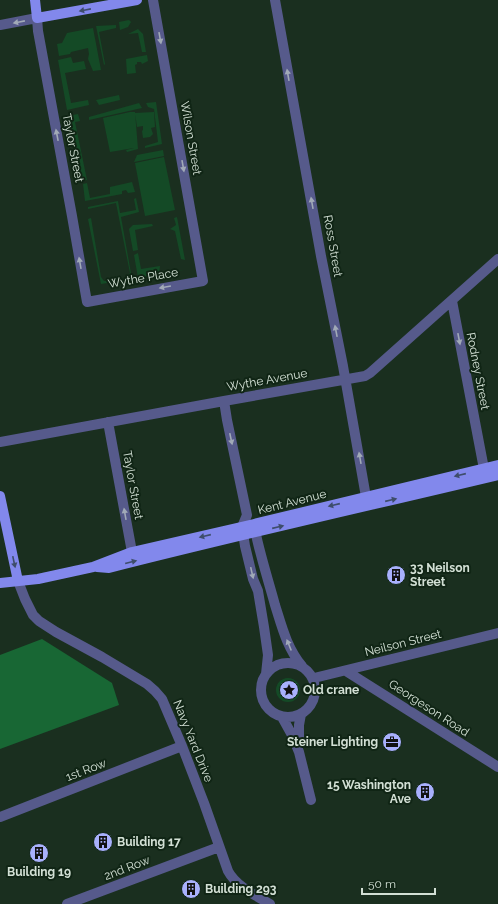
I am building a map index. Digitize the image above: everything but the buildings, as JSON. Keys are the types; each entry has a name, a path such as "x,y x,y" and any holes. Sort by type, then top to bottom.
{"main road":[{"name":"Taylor Street","path":"36,0 37,18"},
{"path":"37,18 138,0"},
{"name":"Kent Avenue","path":"93,567 109,568 366,497 498,466"},
{"name":"Kent Avenue","path":"254,528 312,519 498,475"},
{"path":"0,496 19,585"},
{"name":"Kent Avenue","path":"0,583 19,585 38,579 93,567 132,552 243,531"}],"street":[{"name":"Wilson Street","path":"153,0 203,281"},
{"name":"Ross Street","path":"275,0 366,497"},
{"path":"0,25 37,18"},
{"name":"Taylor Street","path":"37,18 38,31 87,302"},
{"name":"Wythe Avenue","path":"0,442 368,375 498,258"},
{"name":"Wythe Place","path":"87,302 203,281"},
{"name":"Rodney Street","path":"452,301 484,469"},
{"path":"224,401 247,515 243,531 253,580 258,591 268,650 266,674 261,688 262,699 270,710 277,716 292,717 305,712 311,705 315,696 314,678 311,673 295,658 290,650 268,583 254,528"},
{"name":"Taylor Street","path":"108,422 132,552"},
{"name":"Navy Yard Drive","path":"19,585 39,621 56,632 102,656 147,684 162,699 204,803 228,871 234,880 240,885 270,904"},
{"name":"Neilson Street","path":"314,678 498,633"},
{"path":"266,674 274,667 283,663 292,663 302,666"},
{"name":"Georgeson Road","path":"346,670 498,767"},
{"path":"299,752 298,733 301,714"},
{"path":"282,717 299,752 311,800"},
{"name":"1st Row","path":"0,817 182,746"},
{"name":"2nd Row","path":"67,904 219,847"}],"shaded area":[{"path":"129,20 131,22 128,27 120,30 119,22"},
{"path":"116,25 116,28 99,32 104,65 96,26"},
{"path":"93,28 101,70 93,71 88,59 88,48 59,56 57,44 62,43 67,33"},
{"path":"138,29 143,34 146,52 142,52 138,33 128,34"},
{"path":"147,55 148,61 142,64 141,62 137,62 135,65 136,73 127,74 126,59"},
{"path":"71,57 73,63 84,61 86,69 65,73 71,103 88,100 89,105 67,110 58,60"},
{"path":"119,95 120,100 99,105 96,100"},
{"path":"156,102 162,144 145,148 145,146 158,142 154,109 148,107 146,103"},
{"path":"139,103 142,108 89,120 89,117"},
{"path":"135,112 138,149 127,152 126,150 134,148 110,152 103,118"},
{"path":"154,112 155,127 151,128 153,134 150,137 143,138 143,126 137,127 135,113"},
{"path":"78,114 80,121 75,122 87,180 82,181 68,116"},
{"path":"163,150 164,156 134,162 137,155"},
{"path":"164,157 175,210 145,216 135,163"},
{"path":"132,182 135,192 128,193 126,190 122,191 122,194 85,201 83,184 87,183 90,198 110,194 110,187"},
{"path":"136,198 139,212 121,217 132,279 101,284 88,219 91,218 101,277 104,281 123,279 130,273 116,203 88,209 88,207 118,201 120,213 136,210 134,199"},
{"path":"177,217 185,260 181,259 175,231 170,229 176,225 174,218"},
{"path":"152,224 153,226 135,230 138,250 133,251 129,229 133,225"},
{"path":"138,253 141,269 160,266 159,274 183,270 138,278 134,255"},
{"path":"42,639 112,683 119,705 0,749 0,655"},
{"path":"288,678 293,679 299,685 299,695 293,701 288,702 283,701 277,695 276,690 277,685 283,679"}],"place":[{"name":"33 Neilson Street","path":"396,575"},
{"name":"Old crane","path":"289,690"},
{"name":"Steiner Lighting","path":"392,742"},
{"name":"15 Washington Ave","path":"425,792"},
{"name":"Building 17","path":"103,842"},
{"name":"Building 19","path":"39,853"},
{"name":"Building 293","path":"191,889"}]}
